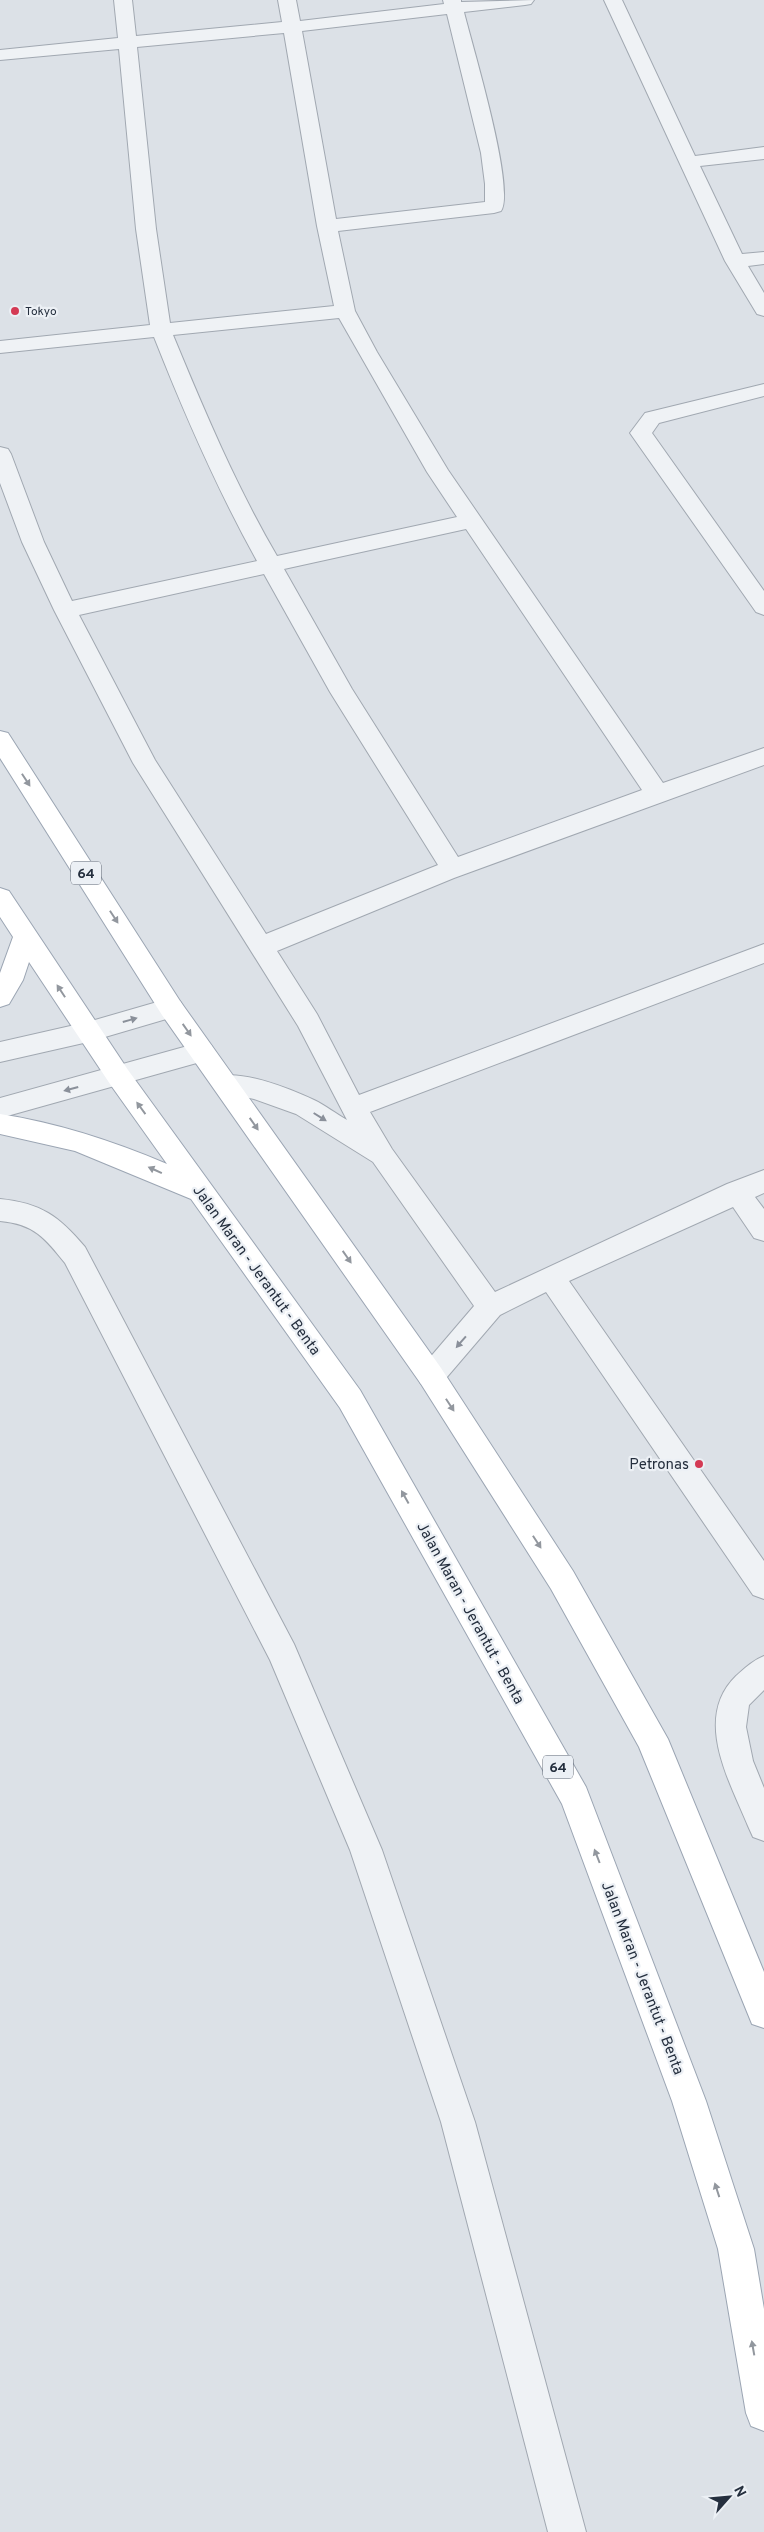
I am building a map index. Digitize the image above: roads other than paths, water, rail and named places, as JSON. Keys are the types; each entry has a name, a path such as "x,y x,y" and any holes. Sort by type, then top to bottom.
{"main road":[{"name":"64","path":"0,739 171,1008 431,1376 562,1580 652,1739 764,2012"},
{"name":"Jalan Maran - Jerantut - Benta","path":"0,897 119,1077 350,1399 575,1797 689,2101 736,2249 764,2413"},
{"path":"0,997 10,980 26,937"},
{"path":"0,1124 76,1139 146,1166 200,1190"}],"street":[{"path":"123,0 140,152 146,229 161,330 192,406 249,527 342,692 454,869"},
{"path":"287,0 327,226 345,311 438,472 658,795"},
{"path":"0,55 291,27 453,4 525,0"},
{"path":"613,0 734,261 764,310"},
{"path":"327,226 494,207 495,184 490,153 453,4"},
{"path":"689,162 764,153"},
{"path":"734,261 764,258"},
{"path":"0,347 345,311"},
{"path":"764,390 652,418 641,433 764,607"},
{"path":"0,454 33,542 65,610 145,763 308,1020 353,1108 383,1156 490,1308"},
{"path":"65,610 471,521"},
{"path":"261,947 336,913 764,756"},
{"path":"353,1108 764,953"},
{"path":"0,1052 88,1032 171,1008"},
{"path":"0,1108 119,1077 202,1052"},
{"path":"226,1084 256,1088 305,1107 383,1156"},
{"path":"431,1376 490,1308 551,1277 764,1181"},
{"path":"737,1192 764,1230"},
{"path":"0,1210 22,1211 52,1226 75,1255 283,1654 366,1850 458,2122 567,2532"},
{"path":"551,1277 764,1586"},
{"path":"764,1670 735,1698 730,1726 738,1761 764,1826"}],"place":[{"name":"Tokyo","path":"15,311"},
{"name":"Petronas","path":"699,1464"}]}
